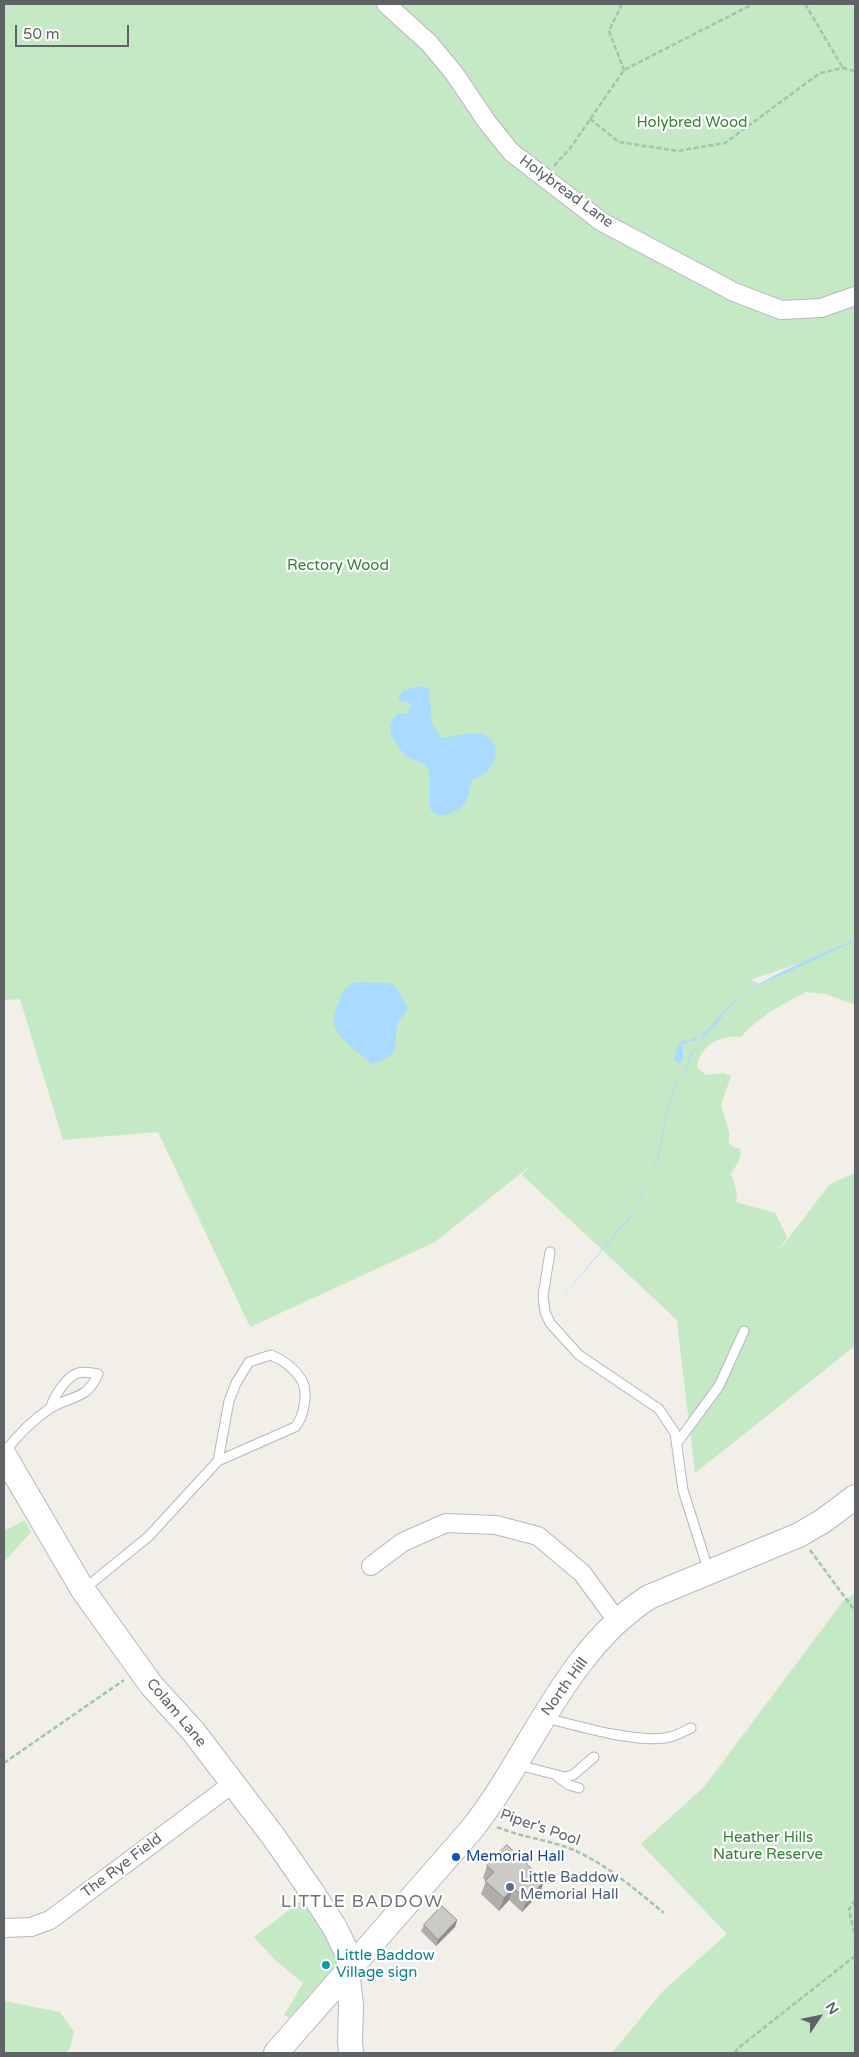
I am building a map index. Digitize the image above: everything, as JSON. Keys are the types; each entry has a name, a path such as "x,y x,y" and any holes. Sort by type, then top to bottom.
{"street":[{"name":"Holybread Lane","path":"386,4 429,43 454,72 487,122 511,152 602,222 734,292 781,310 821,308 855,296"},
{"name":"Colam Lane","path":"4,1454 83,1590 152,1686 193,1731 312,1892 345,1946 350,1967 348,1978 352,2004 351,2053"},
{"name":"North Hill","path":"276,2053 481,1818 499,1793 543,1716 576,1669 618,1622 636,1606 650,1597 799,1535 823,1521 855,1497"},
{"path":"371,1566 403,1542 446,1523 496,1525 538,1536 582,1573 618,1622"},
{"name":"The Rye Field","path":"4,1928 31,1927 50,1920 232,1784"},
{"path":"327,1993 352,2004"}],"lane":[{"path":"550,1252 543,1296 550,1323 579,1355 659,1409 675,1433 683,1490 710,1572"},
{"path":"677,1443 719,1386 744,1331"},
{"path":"83,1590 149,1536 218,1461 295,1427 301,1420 304,1404 302,1381 285,1361 271,1354 249,1362 236,1383 229,1402 218,1461"},
{"path":"4,1454 18,1436 51,1407 83,1394 93,1387 98,1374 85,1372 75,1374 58,1392 51,1407"},
{"path":"543,1716 620,1734 655,1738 667,1738 691,1728"},
{"path":"515,1764 565,1777 573,1775 594,1757"},
{"path":"556,1775 569,1785 579,1788"}],"path":[{"path":"622,4 609,31 624,70"},
{"path":"544,178 571,147 624,70 753,4"},
{"path":"805,4 843,68"},
{"path":"590,119 619,142 678,152 725,143 820,73 843,68 855,71"},
{"path":"799,1535 855,1611"},
{"path":"4,1763 140,1670"},
{"name":"Piper's Pool","path":"481,1818 521,1836 578,1852 620,1877 664,1913"},
{"path":"855,1900 849,1910 855,1936"},
{"path":"734,2053 855,1956"}],"green space":[{"path":"4,4 855,4 855,1005 826,994 806,992 764,1017 741,1037 725,1038 712,1043 702,1053 697,1068 706,1075 724,1073 731,1076 721,1105 729,1132 729,1143 733,1147 740,1149 741,1152 740,1159 731,1174 737,1193 736,1202 775,1213 787,1237 777,1253 830,1184 855,1173 855,1346 695,1473 677,1323 679,1322 522,1175 530,1166 435,1242 250,1327 158,1132 63,1140 20,999 4,1000","holes":["809,960 750,990 759,983 750,980","682,1038 684,1038 685,1041 688,1040 682,1045 685,1047 683,1058 679,1063 677,1047 684,1040"]},
{"path":"25,1520 31,1532 4,1562 4,1531"},
{"name":"Heather Hills Nature Reserve","path":"855,1594 855,2053 612,2053 663,1991 727,1934 641,1844 704,1787 844,1600"},
{"path":"306,1897 338,1956 336,1968 296,2016 290,2018 284,2015 303,1983 274,1959 254,1937"},
{"path":"4,2001 60,2012 74,2032 70,2048 66,2053 4,2053"}],"water":[{"path":"419,686 429,689 432,724 441,738 470,733 481,734 491,740 495,746 496,753 491,766 486,772 473,779 465,803 452,813 444,815 437,814 430,809 429,770 424,764 405,756 391,735 390,725 393,718 398,713 407,714 411,705 407,701 400,701 398,698 404,690"},
{"path":"855,938 850,943 759,985 743,995 726,1010 717,1024 705,1035 701,1042 692,1054 686,1071 678,1079 667,1111 659,1157 648,1180 658,1157 666,1111 677,1079 685,1071 691,1053 700,1043 704,1034 701,1035 725,1009 744,994 758,985 773,976"},
{"path":"357,982 395,985 407,1005 407,1011 397,1023 395,1050 388,1058 372,1064 344,1040 334,1024 335,1012 342,994 345,989"},
{"path":"681,1037 685,1041 698,1037 694,1041 689,1041 682,1045 684,1048 683,1059 679,1064 674,1060 677,1047 683,1040"},
{"path":"635,1207 630,1218 550,1312 629,1217"}],"building":[{"path":"507,1845 544,1881 527,1900 513,1888 504,1898 485,1881 494,1872 487,1866"},
{"path":"442,1906 457,1920 438,1940 424,1925"}],"place":[{"name":"Memorial Hall","path":"456,1857"},
{"name":"Little Baddow Memorial Hall","path":"510,1887"},
{"name":"Little Baddow Village sign","path":"326,1965"}],"district":[{"name":"LITTLE BADDOW","path":"362,1902"}],"park label":[{"name":"Holybred Wood","path":"692,123"},
{"name":"Rectory Wood","path":"338,566"}]}
